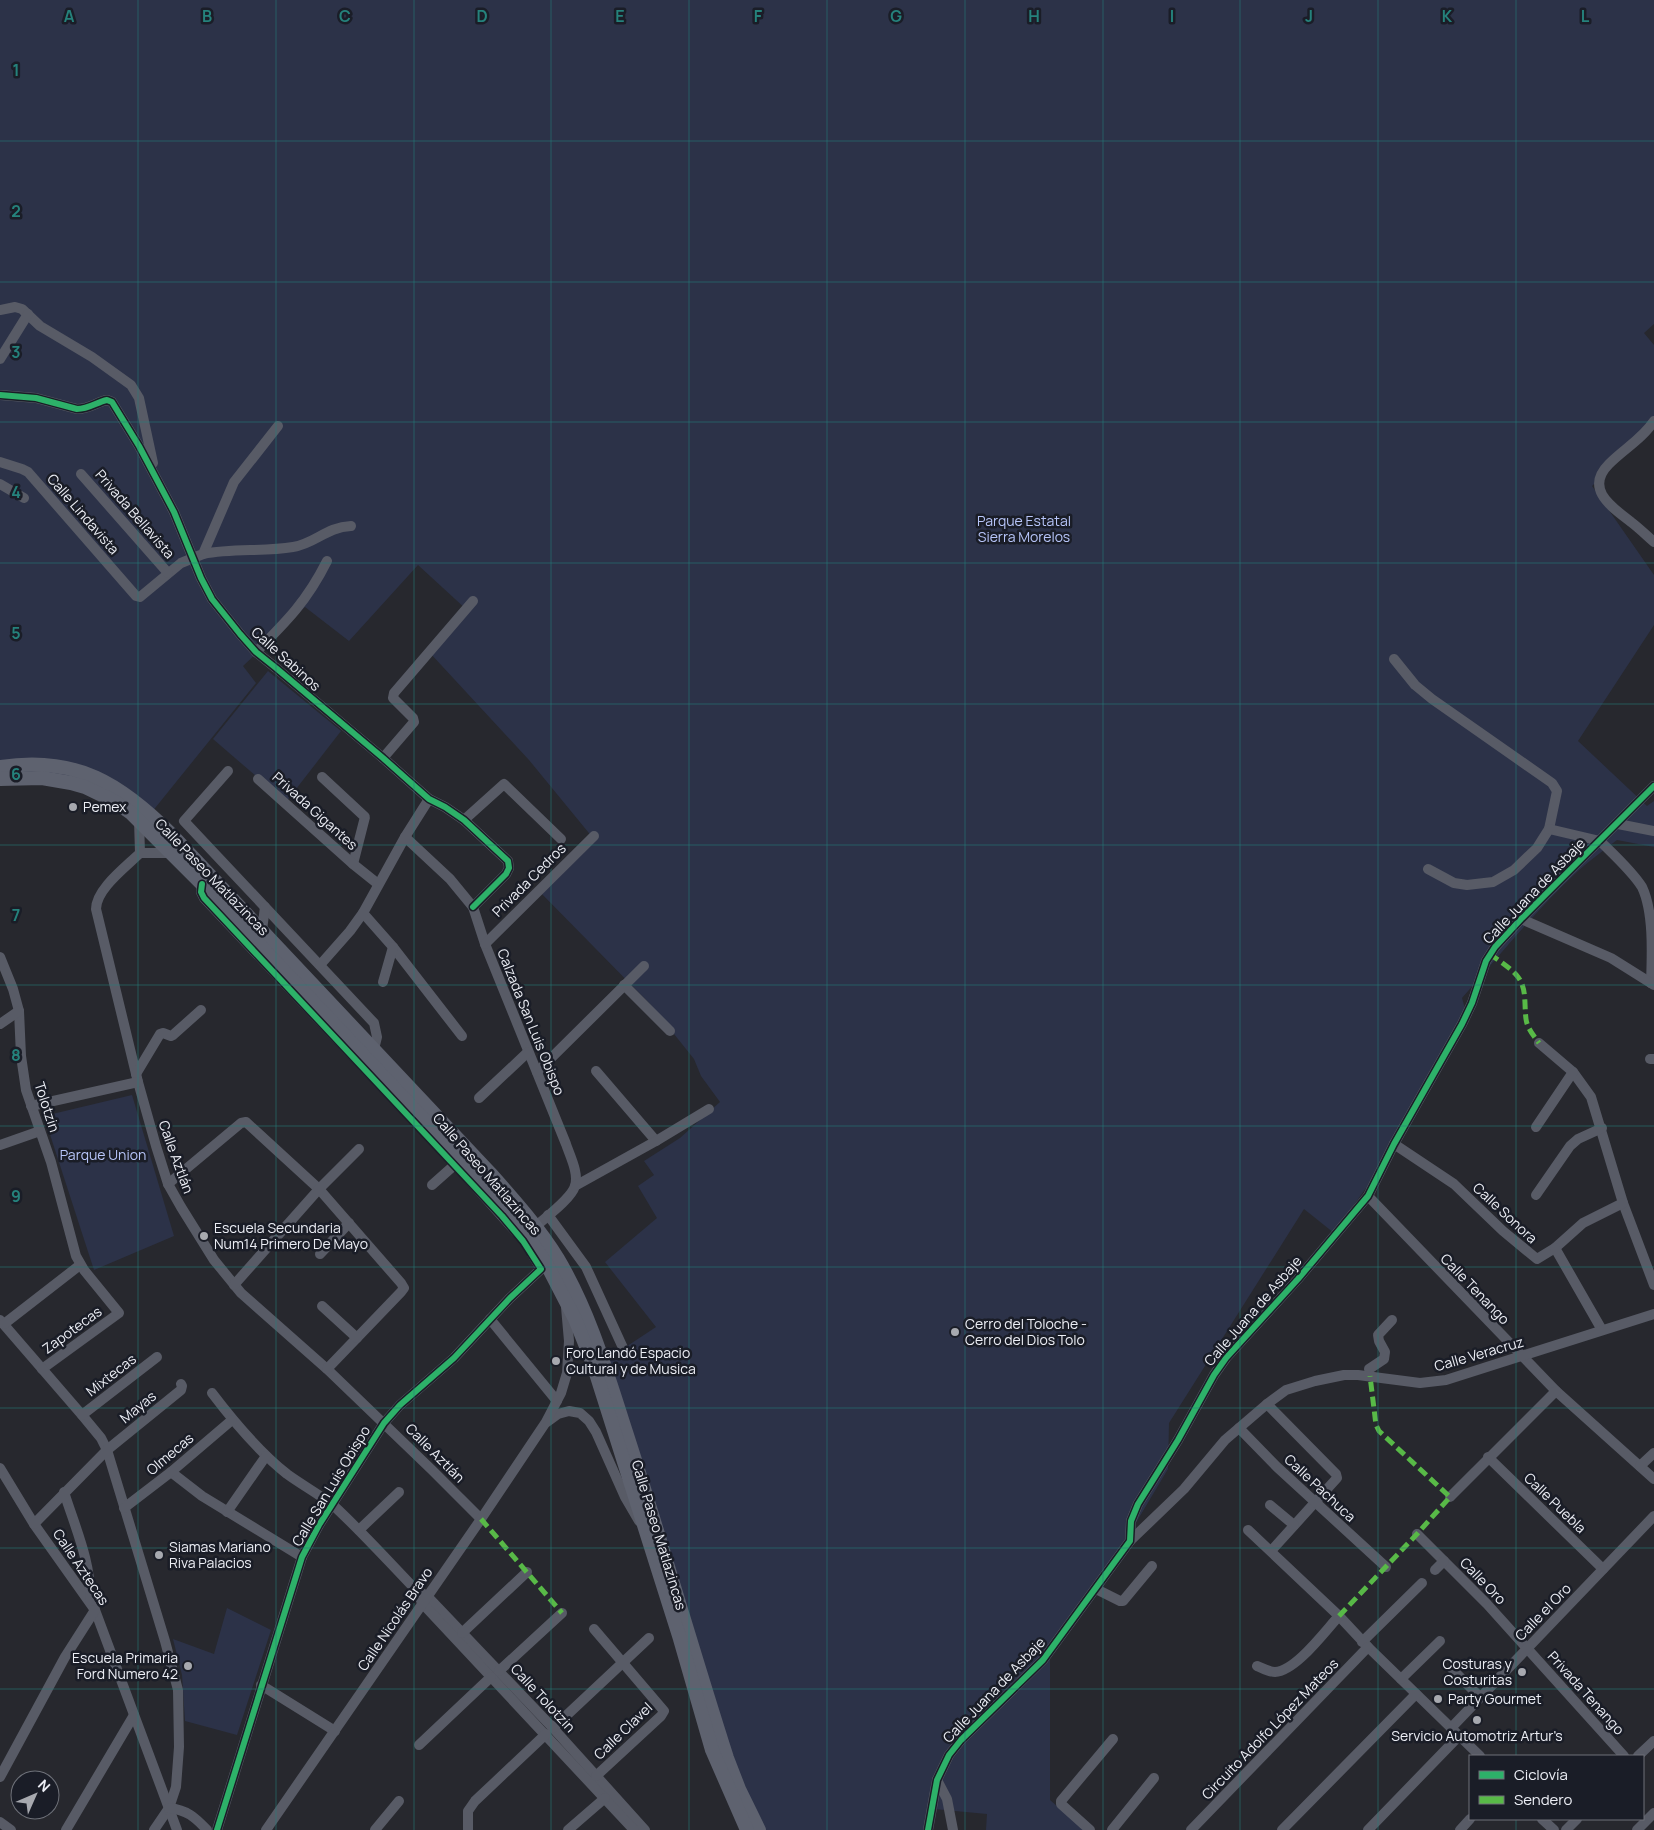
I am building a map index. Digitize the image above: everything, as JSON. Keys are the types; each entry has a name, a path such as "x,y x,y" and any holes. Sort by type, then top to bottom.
{"highway":[{"name":"Calle Paseo Matlazincas","path":"0,767 30,763 69,768 95,777 121,790 152,814 490,1173 536,1226 569,1280 600,1352 639,1471 727,1758 759,1830"},
{"name":"Calle Paseo Matlazincas","path":"0,779 42,778 85,787 114,800 139,820 202,884 521,1227 547,1265 565,1298 593,1364 680,1639 712,1750 747,1830"}],"street":[{"path":"0,310 19,307 40,326 115,373 135,390 139,398 156,477"},
{"path":"0,359 28,314"},
{"path":"0,395 30,397 78,409 84,409 104,400 112,402 156,477"},
{"path":"1654,421 1648,431 1608,465 1599,479 1599,486 1601,493 1609,504 1654,542"},
{"path":"203,554 234,482 278,426"},
{"name":"Calle Lindavista","path":"0,462 22,468 28,472 136,596 141,597 168,573"},
{"name":"Privada Bellavista","path":"80,474 168,573"},
{"name":"Calle Sabinos","path":"156,477 181,527 191,558 212,598 256,652 429,799 445,806 464,820 504,858 509,865 506,874 473,907"},
{"path":"0,484 24,498"},
{"path":"168,573 181,563 203,554 294,547 313,540 334,528 351,526"},
{"path":"256,652 305,600 327,561"},
{"path":"383,758 414,722 413,718 393,698 394,693 473,601"},
{"path":"1394,660 1428,696 1556,786 1557,796 1549,828 1537,848 1514,870 1493,882 1473,884 1454,883 1428,869"},
{"path":"228,771 184,821 374,1023 377,1037 374,1049"},
{"name":"Privada Gigantes","path":"322,777 365,816 353,864"},
{"name":"Privada Gigantes","path":"258,779 378,884"},
{"path":"464,820 504,784 561,839"},
{"name":"Calle Juana de Asbaje","path":"928,1830 937,1780 949,1755 961,1740 1043,1660 1130,1541 1131,1521 1138,1504 1178,1440 1214,1375 1226,1358 1298,1279 1368,1196 1394,1144 1462,1024 1490,954 1520,919 1618,824 1654,786"},
{"path":"320,965 350,932 363,913 405,837 429,799"},
{"path":"139,820 140,853 172,853"},
{"path":"1618,824 1654,831"},
{"path":"1549,828 1600,841 1642,887 1652,908 1652,984"},
{"name":"Privada Cedros","path":"484,944 594,836"},
{"name":"Calzada San Luis Obispo","path":"405,837 450,879 473,907 484,944 566,1144 574,1170 575,1186"},
{"name":"Calle Aztlán","path":"140,853 103,890 96,903 96,909 137,1078 168,1184 210,1252 234,1285 327,1368 481,1519"},
{"path":"262,930 265,907"},
{"path":"363,913 393,947 462,1036"},
{"path":"1520,919 1611,958 1652,984"},
{"path":"383,982 393,947"},
{"name":"Tolotzin","path":"0,957 13,989 19,1011 23,1074 30,1106 51,1162 72,1244 80,1265 119,1313"},
{"path":"536,1072 644,966"},
{"path":"624,985 670,1031"},
{"path":"30,1106 137,1078 160,1034 173,1035 202,1010"},
{"path":"0,1024 19,1011"},
{"path":"1539,1043 1573,1072 1591,1097 1602,1128 1623,1203 1654,1285"},
{"path":"479,1098 528,1052"},
{"path":"596,1071 656,1141"},
{"path":"1536,1127 1573,1072"},
{"path":"536,1226 570,1195 575,1186 709,1109"},
{"path":"168,1184 241,1124 247,1122 319,1190 404,1286 401,1292 327,1368"},
{"path":"1536,1195 1570,1146 1602,1128"},
{"path":"0,1145 40,1131"},
{"name":"Calle Sonora","path":"1394,1144 1454,1184 1534,1258 1540,1259 1584,1222 1623,1203"},
{"path":"234,1285 319,1190 359,1149"},
{"path":"432,1185 458,1161"},
{"name":"Calle San Luis Obispo","path":"217,1830 261,1685 302,1557 310,1539 384,1423 400,1405 454,1358 526,1282 542,1269 514,1229 458,1161"},
{"name":"Calle Tenango","path":"1368,1196 1521,1357 1654,1479"},
{"path":"548,1215 586,1267 624,1350"},
{"path":"320,1254 349,1224"},
{"path":"1555,1248 1602,1330"},
{"path":"80,1265 2,1322 101,1438 107,1450 165,1641 178,1690 179,1747 176,1787 169,1808 154,1830"},
{"name":"Calle Nicolás Bravo","path":"266,1830 546,1422 564,1384 570,1356 565,1298"},
{"path":"322,1306 356,1338"},
{"name":"Zapotecas","path":"42,1369 119,1313"},
{"name":"Calle Veracruz","path":"1130,1541 1184,1489 1216,1450 1238,1428 1286,1390 1331,1377 1358,1375 1420,1383 1433,1382 1521,1357 1654,1314"},
{"path":"490,1319 557,1401"},
{"path":"1369,1369 1384,1359 1385,1352 1378,1335 1392,1320"},
{"name":"Mixtecas","path":"82,1415 157,1357"},
{"name":"Mayas","path":"107,1450 181,1390 181,1384"},
{"path":"1450,1497 1556,1391"},
{"name":"Calle Tolotzin","path":"212,1393 232,1420 266,1456 332,1505 359,1530 549,1731 596,1776 645,1830"},
{"path":"1267,1404 1336,1474 1337,1478 1270,1551"},
{"path":"546,1422 558,1414 570,1411 580,1413 589,1420 625,1496 646,1533"},
{"name":"Olmecas","path":"124,1508 171,1472 232,1420"},
{"name":"Calle Pachuca","path":"1238,1428 1386,1567"},
{"path":"34,1524 107,1450"},
{"path":"1640,1466 1654,1453"},
{"path":"227,1512 266,1456"},
{"name":"Calle Puebla","path":"1488,1458 1603,1569"},
{"name":"Calle Aztecas","path":"0,1468 34,1524 93,1605 177,1830"},
{"path":"171,1472 202,1496 302,1557"},
{"path":"0,1777 93,1605 88,1569 64,1492"},
{"path":"359,1530 399,1492"},
{"path":"1270,1505 1294,1525"},
{"name":"Calle el Oro","path":"1452,1728 1654,1516"},
{"path":"1248,1530 1339,1616 1365,1644 1479,1755"},
{"name":"Calle Oro","path":"1417,1534 1487,1604 1527,1648"},
{"path":"1435,1570 1444,1561"},
{"path":"1096,1589 1123,1601 1152,1566"},
{"path":"462,1633 527,1572"},
{"path":"1365,1644 1422,1583"},
{"name":"Calle Tolotzin","path":"425,1600 462,1633 495,1674"},
{"path":"419,1745 562,1613"},
{"path":"1257,1666 1275,1672 1288,1667 1302,1656 1339,1616"},
{"path":"594,1629 622,1662"},
{"path":"468,1830 468,1811 475,1800 649,1638"},
{"path":"1401,1679 1440,1641"},
{"name":"Circuito Adolfo López Mateos","path":"1192,1830 1365,1644"},
{"name":"Privada Tenango","path":"1527,1648 1623,1755"},
{"name":"Calle Clavel","path":"596,1776 662,1716 664,1711 622,1662"},
{"path":"1452,1669 1480,1697"},
{"path":"261,1685 335,1731"},
{"path":"1282,1830 1416,1694"},
{"path":"66,1830 134,1715"},
{"name":"Calle Tolotzin","path":"549,1731 634,1830"},
{"path":"1368,1830 1459,1736"},
{"path":"1090,1830 1061,1804 1061,1800 1113,1739"},
{"path":"1640,1755 1652,1747"},
{"path":"1112,1830 1154,1778"},
{"path":"937,1780 947,1799 954,1830"},
{"path":"568,1830 605,1798"},
{"path":"375,1830 399,1801"},
{"path":"169,1808 187,1811 207,1830"},
{"path":"1637,1830 1654,1813"},
{"path":"1460,1830 1469,1820"},
{"path":"1543,1820 1553,1830"},
{"path":"1566,1830 1576,1820"},
{"path":"0,1822 11,1830"}],"green space":[{"name":"Parque Estatal Sierra Morelos","path":"0,0 1654,0 1654,324 1644,333 1654,345 1654,425 1592,486 1654,575 1654,625 1578,741 1647,806 1654,801 1654,847 1617,840 1592,859 1518,933 1462,998 1467,1016 1368,1189 1366,1188 1334,1233 1304,1209 1169,1423 1168,1469 1097,1588 1050,1656 1050,1800 1084,1830 986,1830 987,1814 934,1809 925,1830 752,1830 597,1366 656,1327 605,1262 657,1218 638,1186 654,1175 644,1161 680,1138 720,1102 701,1076 694,1059 650,1004 538,890 593,838 529,760 430,653 467,610 418,565 349,641 305,607 243,666 256,683 143,823 111,798 0,774"},
{"path":"268,671 341,731 286,802 213,739"},
{"name":"Parque Union","path":"132,1095 174,1236 94,1270 44,1116"},
{"path":"227,1608 271,1630 237,1735 185,1721 182,1675 173,1639 214,1654"}],"marked path":[{"path":"1490,954 1512,971 1521,982 1527,1022 1539,1043"},
{"path":"1339,1616 1450,1497 1379,1431 1376,1425 1370,1376"},
{"path":"481,1519 562,1613"}],"cycle path":[{"path":"0,395 36,398 77,409 107,400 112,402 139,446 174,512 201,578 212,599 240,634 256,652 429,799 464,820 508,861 509,868 506,874 473,907"},
{"path":"928,1830 937,1780 949,1755 961,1740 1043,1660 1130,1541 1131,1521 1138,1504 1178,1440 1214,1375 1226,1358 1298,1279 1368,1196 1394,1144 1462,1024 1472,1003 1486,961 1495,947 1654,786"},
{"path":"202,884 201,892 204,898 502,1216 523,1241 541,1269 510,1298 454,1358 400,1405 384,1423 319,1525 302,1557 217,1830"}],"place":[{"name":"Pemex","path":"73,807"},
{"name":"Escuela Secundaria Num14 Primero De Mayo","path":"204,1236"},
{"name":"Cerro del Toloche - Cerro del Dios Tolo","path":"955,1332"},
{"name":"Foro Landó Espacio Cultural y de Musica","path":"556,1361"},
{"name":"Siamas Mariano Riva Palacios","path":"159,1555"},
{"name":"Escuela Primaria Ford Numero 42","path":"188,1666"},
{"name":"Costuras y Costuritas","path":"1522,1672"},
{"name":"Party Gourmet","path":"1438,1699"},
{"name":"Servicio Automotriz Artur's","path":"1477,1720"}]}
